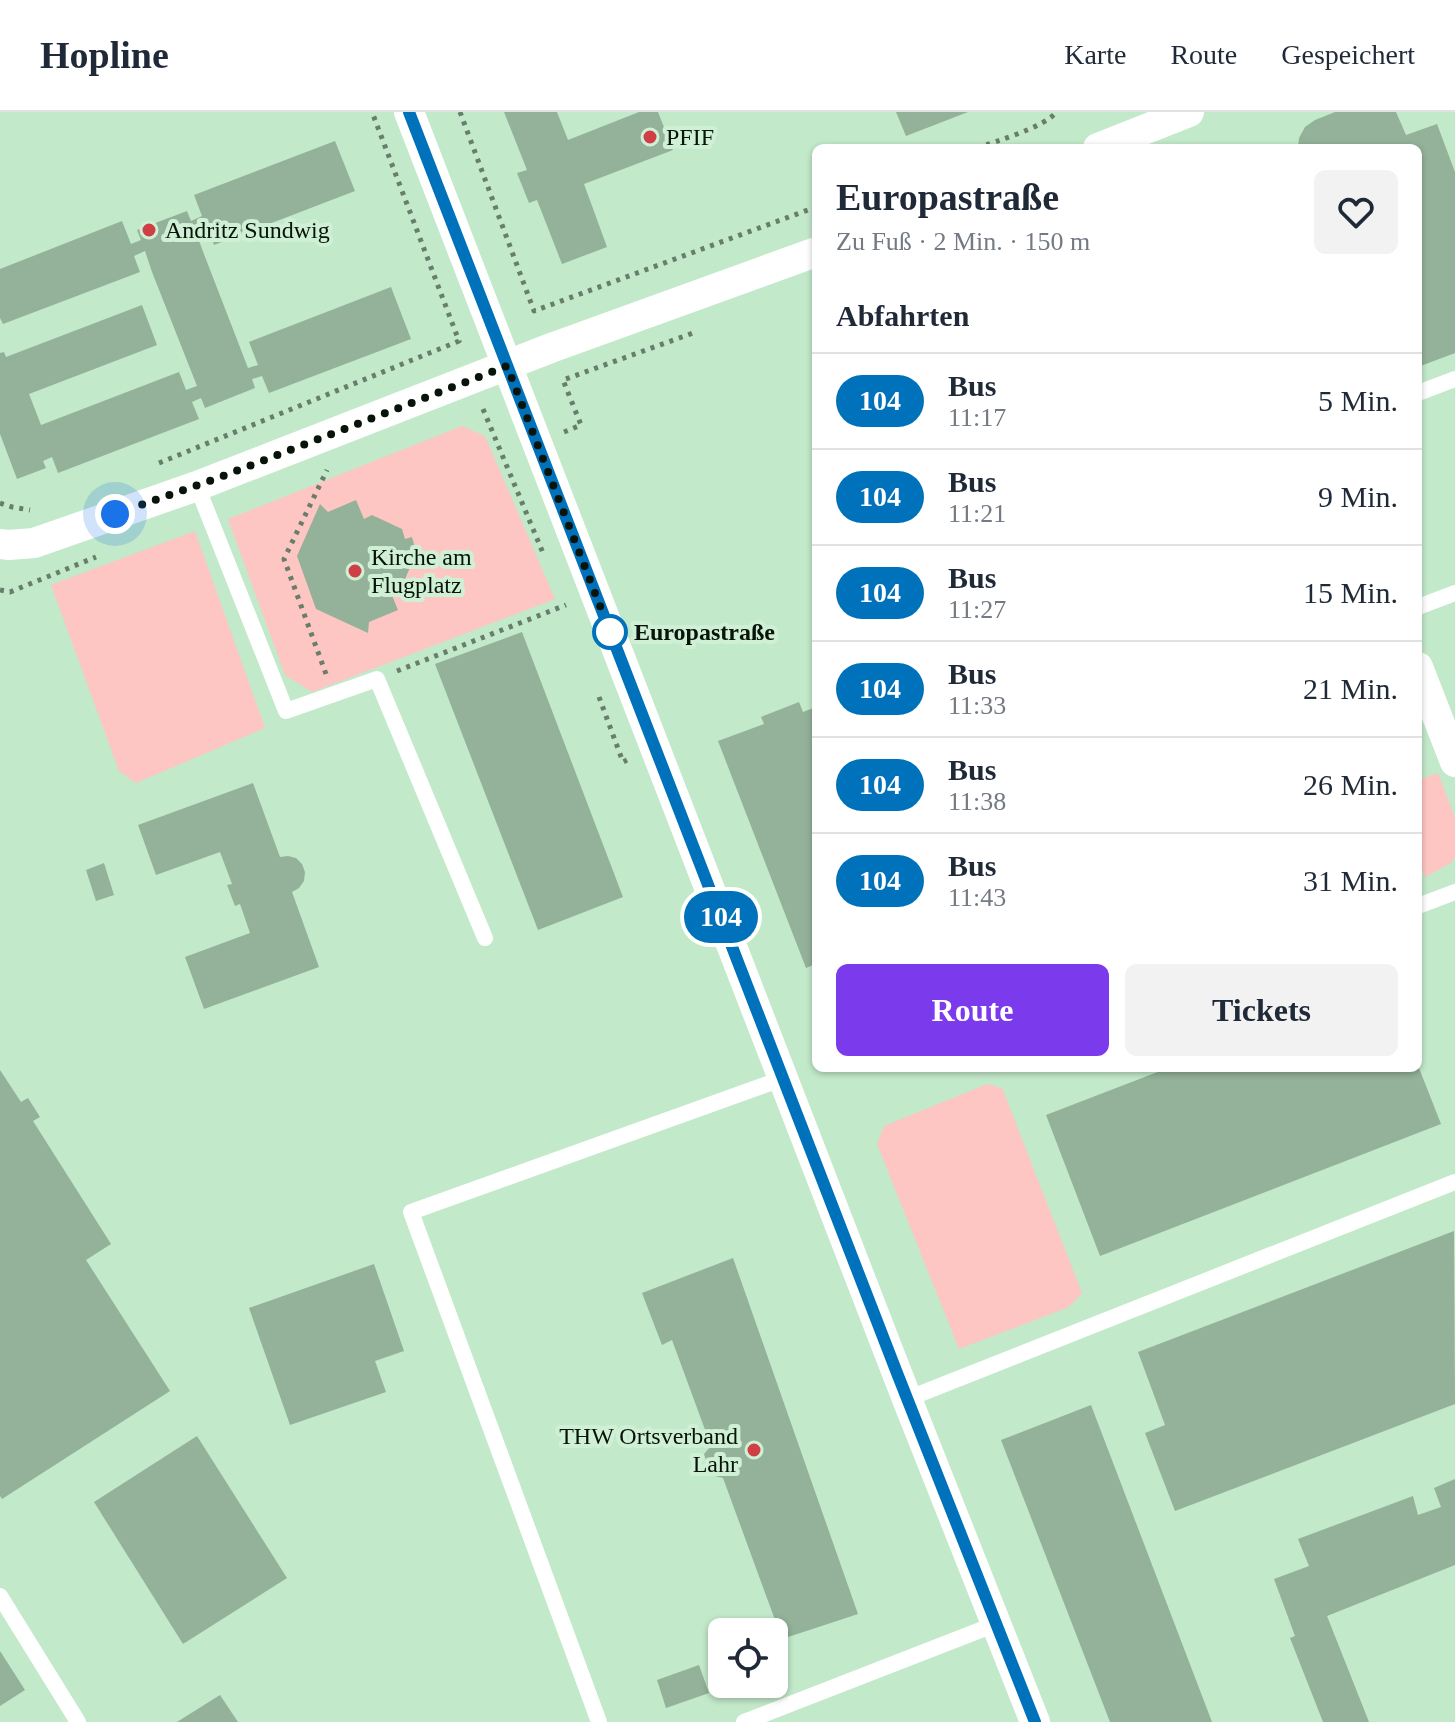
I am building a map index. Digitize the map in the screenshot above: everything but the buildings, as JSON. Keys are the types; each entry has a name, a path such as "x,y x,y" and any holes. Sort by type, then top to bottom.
{"street":[{"path":"409,112 1035,1722"},
{"path":"1117,136 1189,112"},
{"path":"0,544 34,543 197,486 507,366 812,253"},
{"path":"1422,677 1455,762"}],"lane":[{"path":"1422,391 1455,379"},
{"path":"197,486 286,711 377,679 485,938"},
{"path":"1422,605 1455,593"},
{"path":"1422,904 1455,892"},
{"path":"599,1722 411,1212 784,1078"},
{"path":"907,1399 1455,1182"},
{"path":"0,1596 78,1722"},
{"path":"744,1722 996,1624"}],"path":[{"path":"158,464 459,341 372,112"},
{"path":"460,112 534,311 812,208"},
{"path":"988,144 1051,118 1056,112"},
{"path":"563,380 581,425"},
{"path":"484,408 546,561"},
{"path":"327,470 284,559 333,694"},
{"path":"0,503 40,511"},
{"path":"377,679 564,605"}],"shaded area":[{"path":"0,112 1455,112 1455,1722 0,1722"},
{"path":"462,426 485,436 555,599 312,692 285,675 228,519"},
{"path":"195,531 265,728 136,783 119,771 51,585"},
{"path":"1438,773 1455,818 1455,857 1451,863 1425,877 1422,869 1422,779"},
{"path":"987,1084 1002,1088 1082,1293 1069,1307 959,1349 877,1144 884,1126"}],"bus line":[{"name":"104","path":"409,112 1035,1722"}],"place":[{"name":"PFIF","path":"650,137"},
{"name":"Andritz Sundwig","path":"149,230"},
{"name":"Kirche am Flugplatz","path":"355,571"},
{"name":"Europastraße","path":"610,632"},
{"name":"THW Ortsverband Lahr","path":"754,1450"}],"route":[{"path":"115,514 218,478 507,366 614,642 610,632"}]}
